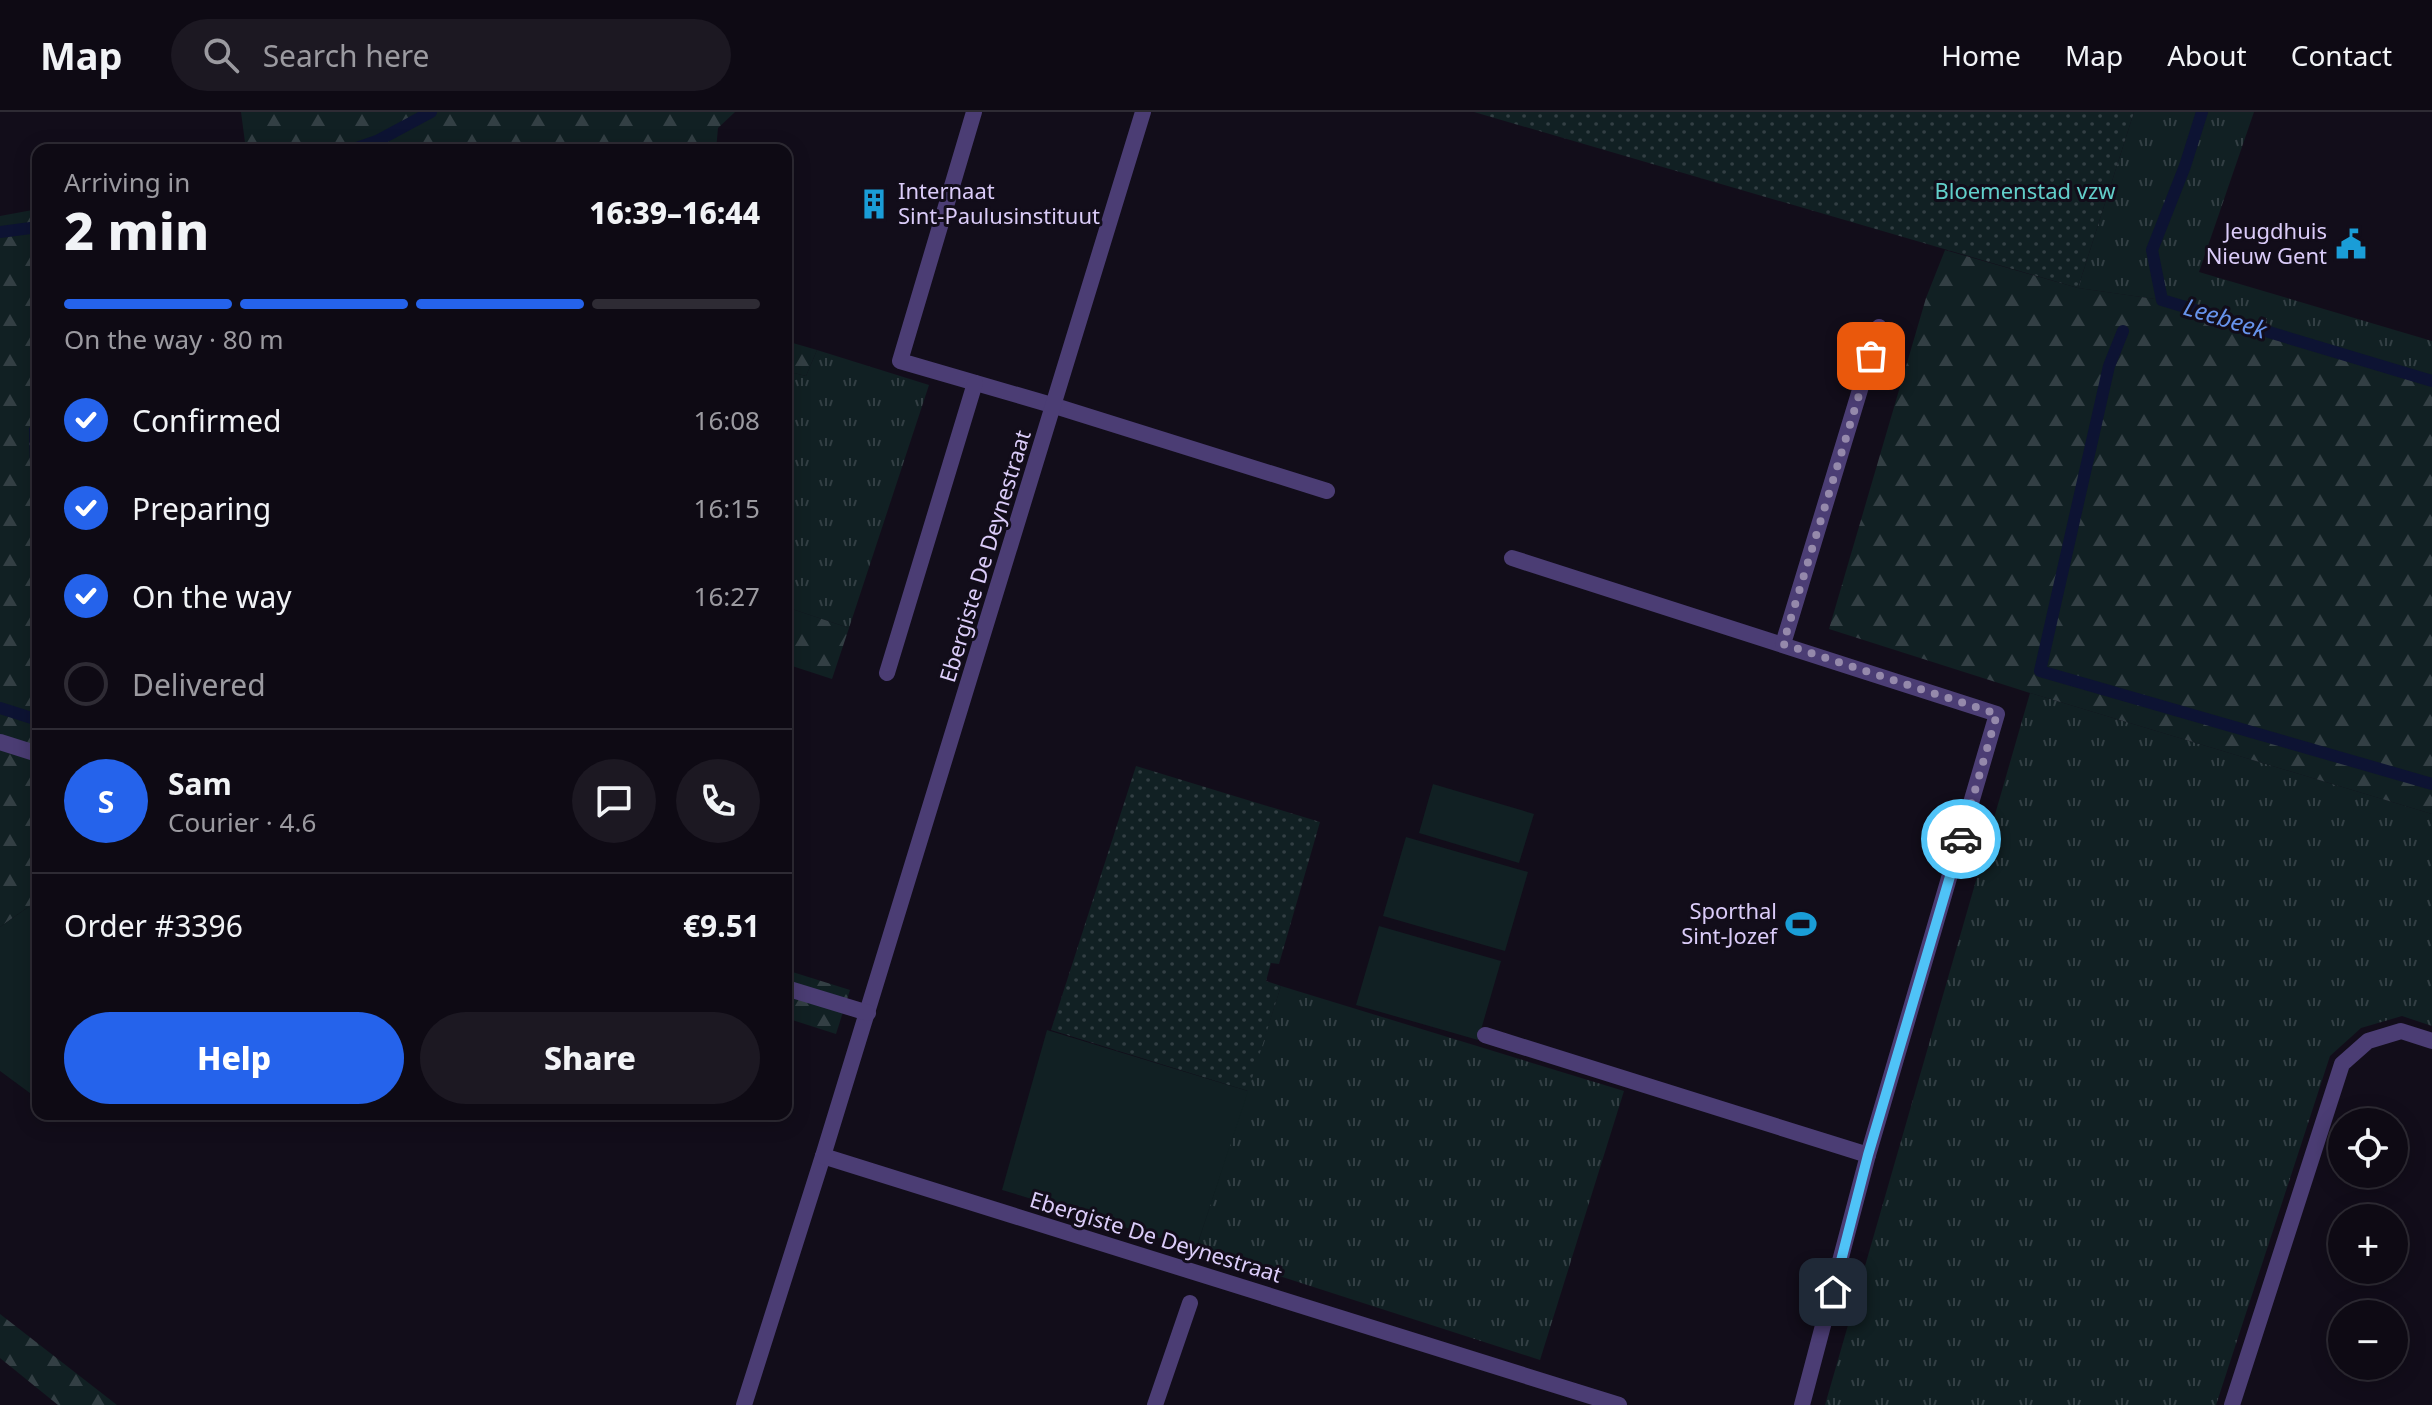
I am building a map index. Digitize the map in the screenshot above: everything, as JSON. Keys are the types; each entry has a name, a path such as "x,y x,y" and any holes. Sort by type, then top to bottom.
{"street":[{"path":"974,112 900,361 1327,491"},
{"name":"Ebergiste De Deynestraat","path":"1143,112 823,1156 1619,1405"},
{"path":"1783,644 1879,327"},
{"path":"887,673 975,383"},
{"path":"1512,558 1997,714 1868,1155 1802,1405"},
{"path":"0,742 32,752"},
{"path":"792,990 868,1013"},
{"path":"2232,1405 2342,1064 2368,1041 2401,1031 2432,1041"},
{"path":"1485,1035 1868,1155"},
{"path":"744,1405 823,1156"},
{"path":"1155,1405 1190,1303"}],"green space":[{"path":"241,112 735,112 718,128 717,144 245,144"},
{"name":"Bloemenstad vzw","path":"1474,112 2134,112 2078,288"},
{"path":"2134,112 2254,112 2199,272 2432,341 2432,381 2162,300 2078,288"},
{"path":"32,210 32,427 29,428 32,498 32,904 0,927 0,216"},
{"path":"1945,250 2078,288 2162,300 2432,381 2432,814 1829,629 1926,298"},
{"path":"792,343 817,350 806,376 792,372"},
{"path":"817,350 929,385 849,628 792,609 792,372 806,376"},
{"path":"792,609 849,628 832,679 792,666"},
{"path":"2030,693 2432,814 2432,1026 2402,1016 2361,1028 2330,1056 2216,1405 1825,1405"},
{"path":"1136,766 1320,822 1279,964 1271,963 1266,981 1281,986 1248,1091 1051,1030"},
{"path":"1433,784 1534,814 1519,863 1419,833"},
{"path":"1406,837 1528,872 1505,951 1383,916"},
{"path":"32,904 32,1095 0,1071 0,927"},
{"path":"1379,926 1501,961 1478,1040 1356,1005"},
{"path":"792,972 850,990 836,1034 792,1020"},
{"path":"1281,986 1624,1091 1540,1360 1196,1249"},
{"path":"1047,1030 1248,1091 1196,1249 1002,1190"},
{"path":"0,1314 117,1405 58,1405 0,1358"}],"water":[{"path":"32,427 32,498 31,497 29,428"}],"waterway":[{"path":"368,144 431,112"},
{"name":"Leebeek","path":"2202,112 2185,166 2152,250 2162,300 2432,381"},
{"path":"0,232 32,228"},
{"path":"2123,331 2109,366 2040,671 2432,784"},
{"path":"0,708 32,718"}],"way so far":[{"path":"1871,356 1783,644 1997,714 1961,839"}],"place":[{"name":"Internaat Sint-Paulusinstituut","path":"874,204"},
{"name":"Jeugdhuis Nieuw Gent","path":"2351,244"},
{"name":"Sporthal Sint-Jozef","path":"1801,924"}],"route":[{"path":"1833,1292 1868,1155 1961,839"}]}
